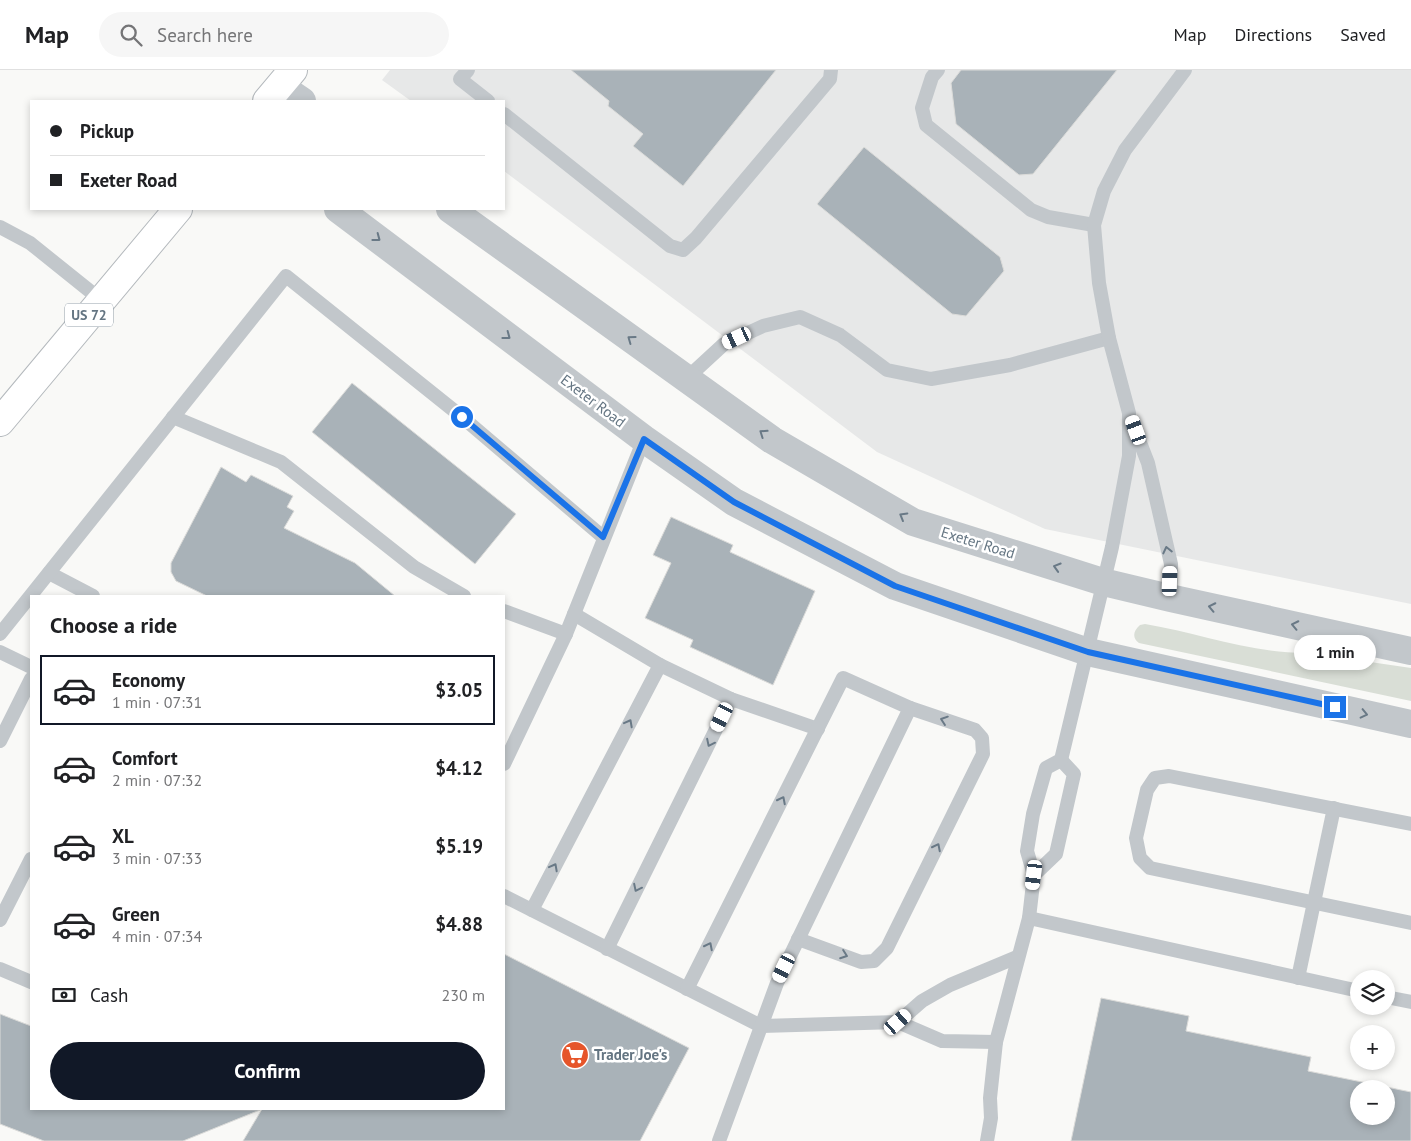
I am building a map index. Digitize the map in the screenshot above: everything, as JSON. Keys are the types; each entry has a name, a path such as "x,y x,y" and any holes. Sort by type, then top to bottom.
{"main road":[{"name":"US 72","path":"0,422 177,210"}],"street":[{"path":"280,86 301,100"},
{"name":"Exeter Road","path":"339,210 644,439 734,502 895,586 1088,652 1411,724"},
{"name":"Exeter Road","path":"451,210 772,440 913,522 1103,582 1411,651"}],"lane":[{"path":"468,70 460,79 487,100"},
{"path":"505,115 670,246 683,250 696,238 830,79 831,70"},
{"path":"938,70 932,77 922,108 926,125 1031,210 1048,217 1094,225"},
{"path":"1170,598 1171,564 1148,463 1129,413 1109,338 1099,283 1094,225 1104,192 1125,150 1185,70"},
{"path":"0,227 30,243 102,300"},
{"path":"31,595 286,276 462,417 603,537"},
{"path":"686,379 724,344 763,326 800,317 840,335 887,370 931,379 1010,365 1109,338"},
{"path":"986,1141 991,1118 990,1098 996,1042 1029,918 1034,875 1026,850 1033,814 1046,768 1061,760 1088,652 1120,510 1129,456 1129,413"},
{"path":"173,417 282,462 414,566 462,595"},
{"path":"505,762 566,634 603,537 644,439"},
{"path":"48,573 91,595"},
{"path":"0,634 30,596"},
{"path":"505,611 566,634"},
{"path":"574,614 660,665 731,699 818,729"},
{"path":"0,652 30,667"},
{"path":"532,910 660,665"},
{"path":"688,989 843,678 910,708 975,730 982,738 983,754 887,948 874,961 861,962 798,939"},
{"path":"0,741 30,681"},
{"path":"608,948 731,699"},
{"path":"719,1141 777,983 910,708"},
{"path":"1034,875 1056,854 1074,774 1061,760"},
{"path":"1411,824 1169,776 1155,778 1147,790 1136,838 1140,858 1150,868 1411,923"},
{"path":"1298,978 1334,808"},
{"path":"0,920 30,861"},
{"path":"505,896 761,1026 898,1022 942,1041 996,1042"},
{"path":"1029,918 1350,989"},
{"path":"898,1022 922,1001 950,985 1018,957"},
{"path":"0,969 30,982"},
{"path":"1395,999 1411,1002"}],"shaded area":[{"path":"390,70 1411,70 1411,604 1045,529 877,452 505,172 505,100 410,100 382,80"},
{"path":"1145,624 1247,647 1309,653 1411,668 1411,701 1139,643 1134,637 1135,632 1140,625"}],"building":[{"path":"571,70 776,70 683,186 633,146 643,134 608,106 609,101"},
{"path":"961,70 1117,70 1033,174 1019,175 956,124 951,83"},
{"path":"864,147 1000,257 1004,271 966,316 952,314 817,204"},
{"path":"352,383 516,514 475,564 312,432"},
{"path":"221,467 246,482 251,475 293,496 287,507 294,511 284,528 355,563 394,595 205,595 176,581 171,572 171,563"},
{"path":"671,517 733,545 730,552 815,591 773,685 690,647 693,640 645,618 671,563 653,555"},
{"path":"505,955 689,1048 640,1141 243,1141 261,1110 505,1110"},
{"path":"1101,998 1189,1016 1186,1031 1311,1057 1308,1071 1352,1080 1350,1080 1350,1125 1395,1125 1395,1089 1411,1092 1411,1141 1071,1141"},
{"path":"0,1014 30,1026 30,1110 260,1110 183,1141 44,1141 0,1124"}],"place":[{"name":"Trader Joe's","path":"575,1055"}],"route":[{"path":"462,417 603,537 644,439 734,502 895,586 1088,652 1335,707"}]}
